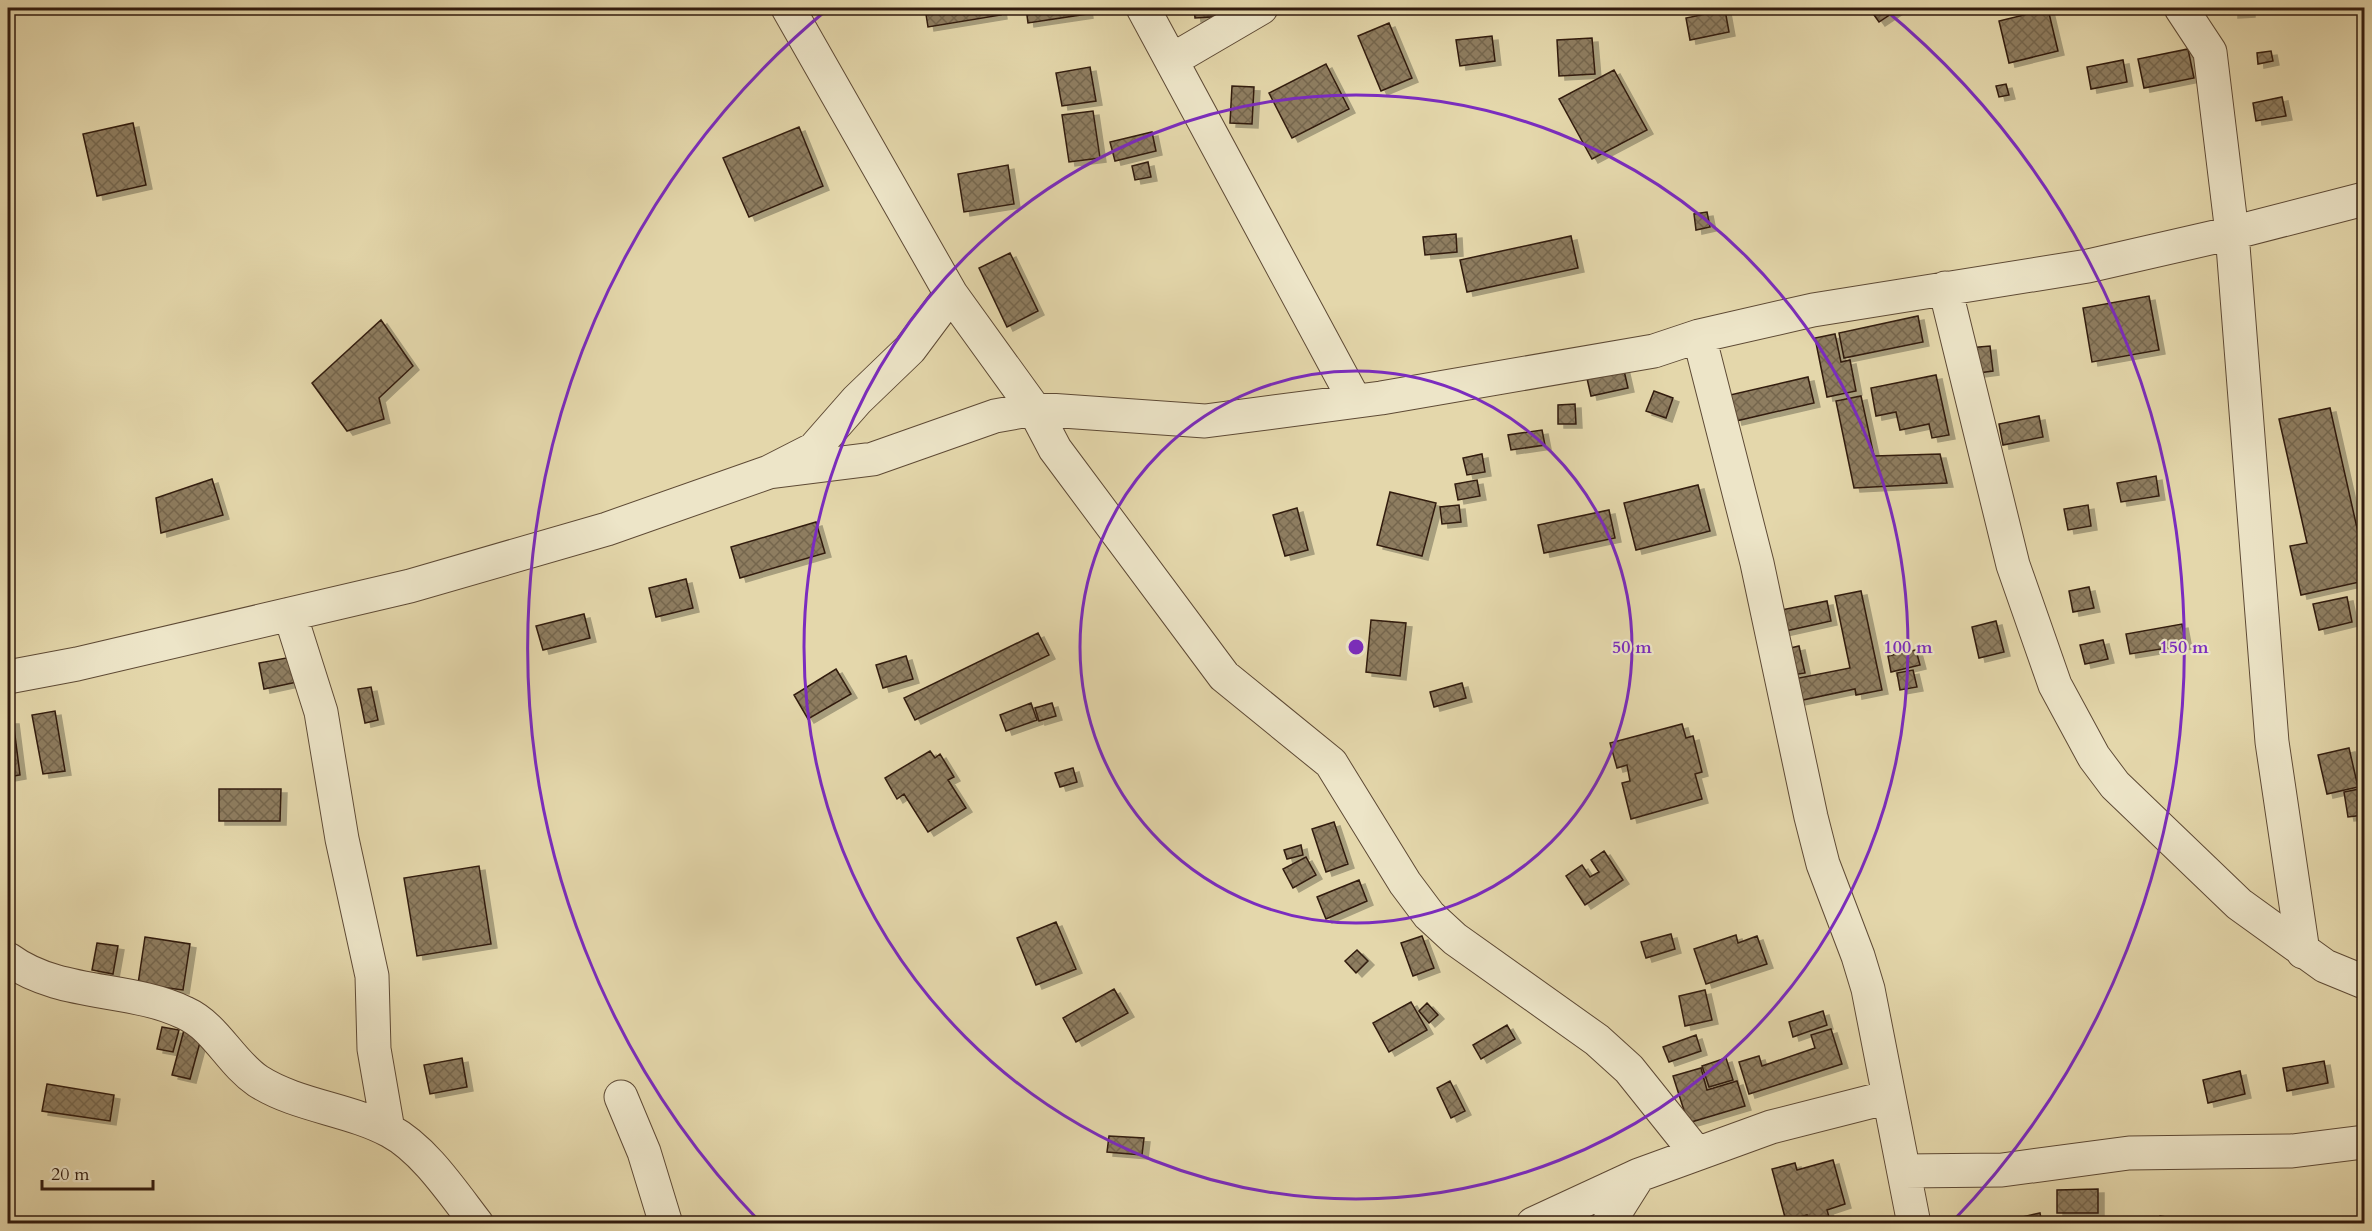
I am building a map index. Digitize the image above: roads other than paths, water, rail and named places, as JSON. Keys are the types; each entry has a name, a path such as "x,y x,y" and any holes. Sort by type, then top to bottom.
{"street":[{"path":"788,8 951,294 1034,409 1055,449 1224,676 1331,763 1406,883 1429,915 1455,939 1598,1040 1629,1069 1697,1154"},
{"path":"1143,8 1355,401"},
{"path":"1172,60 1261,8"},
{"path":"2181,8 2210,52 2232,233 2272,742 2303,952"},
{"path":"769,472 873,459 994,416 1034,409 1205,421 1355,401 1654,351 1699,336 1813,310 2088,266 2232,233 2364,199"},
{"path":"1945,288 2013,565 2055,685 2094,757 2115,785 2220,888 2303,952 2325,966 2364,982"},
{"path":"9,674 77,664 410,586 607,529 769,472 814,449 857,400 910,349 951,294"},
{"path":"1699,336 1756,563 1810,817 1823,864 1868,989 1914,1224"},
{"path":"290,614 321,712 342,839 372,976 374,1049 388,1130"},
{"path":"8,959 20,968 71,987 159,1003 186,1013 204,1025 256,1079 272,1089 388,1130 405,1140 446,1184 477,1224"},
{"path":"621,1097 644,1152 666,1224"},
{"path":"1533,1224 1639,1175 1771,1126 1889,1097"},
{"path":"1904,1171 2002,1170 2129,1153 2292,1151 2364,1142"},
{"path":"1608,1224 1639,1175"}]}
